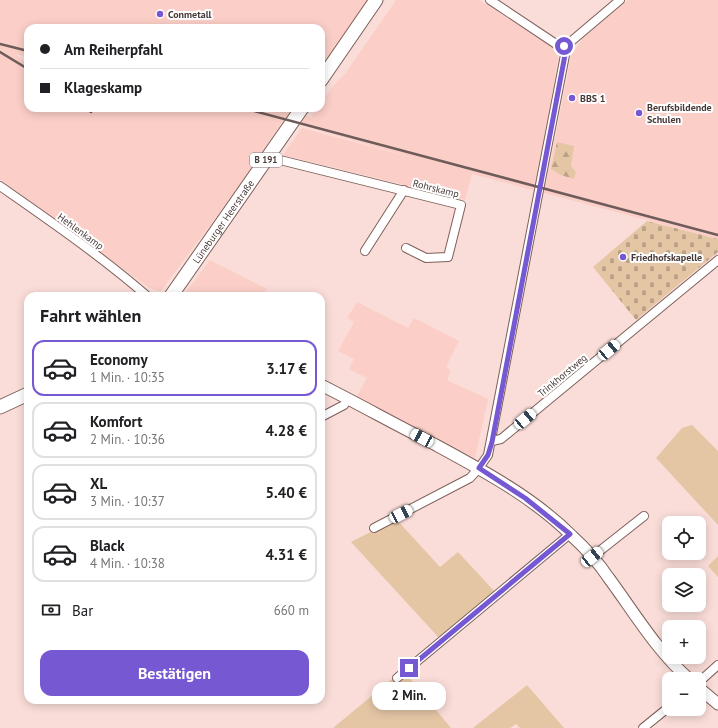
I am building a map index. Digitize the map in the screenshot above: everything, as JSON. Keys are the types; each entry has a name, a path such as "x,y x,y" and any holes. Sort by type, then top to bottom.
{"main road":[{"path":"325,74 376,0"},
{"name":"Lüneburger Heerstraße","path":"174,292 299,112"},
{"path":"0,407 24,396"}],"street":[{"path":"490,0 556,44 564,46 620,0"},
{"path":"374,528 470,478 488,455 492,442 565,55 564,46"},
{"name":"Rohrskamp","path":"269,155 461,205 448,257 426,258 406,248"},
{"name":"Hehlenkamp","path":"0,186 122,274 142,292"},
{"name":"Rohrskamp","path":"365,251 404,190"},
{"name":"Trinkhorstweg","path":"492,442 501,439 718,260"},
{"path":"325,387 479,468 525,498 570,534 592,557 607,575 653,640 682,672"},
{"path":"325,415 344,405 348,399"},
{"path":"592,557 644,516"},
{"path":"397,678 570,534"},
{"path":"706,676 718,665"},
{"path":"706,694 718,704"},
{"path":"644,728 662,713"}],"shaded area":[{"path":"0,0 367,0 325,62 325,24 24,24 24,56 15,54 24,61 24,112 291,112 290,114 311,117 315,112 325,112 325,98 345,74 396,0 479,0 559,52 543,147 538,166 549,170 571,56 583,38 628,0 718,0 718,239 472,174 465,200 283,155 302,128 424,161 283,121 233,194 161,291 157,291 148,287 0,179"},
{"path":"210,260 267,289 264,292 186,292"},
{"path":"357,302 408,328 414,318 459,341 446,367 451,371 447,380 488,399 475,458 356,397 367,378 349,369 354,359 338,351 354,322 347,318"}],"green space":[{"path":"557,142 574,146 571,166 576,172 574,179 561,175 551,169"},
{"path":"647,221 718,239 718,252 636,320 593,267"},
{"path":"692,425 718,451 718,525 656,458 682,428"},
{"path":"396,519 440,567 458,552 496,593 440,639 351,542"},
{"path":"718,556 718,577 708,566"},
{"path":"403,670 451,728 333,728"},
{"path":"527,685 564,728 520,728 516,724 510,728 473,728"}],"railway":[{"path":"0,44 24,50"},
{"path":"0,52 24,67"},
{"path":"258,112 718,235"}],"place":[{"name":"Conmetall","path":"160,14"},
{"name":"BBS 1","path":"572,98"},
{"name":"Berufsbildende Schulen","path":"639,113"},
{"name":"Friedhofskapelle","path":"623,257"}],"route":[{"path":"409,668 570,534 525,498 479,468 488,455 492,442 565,55 564,46"}]}
